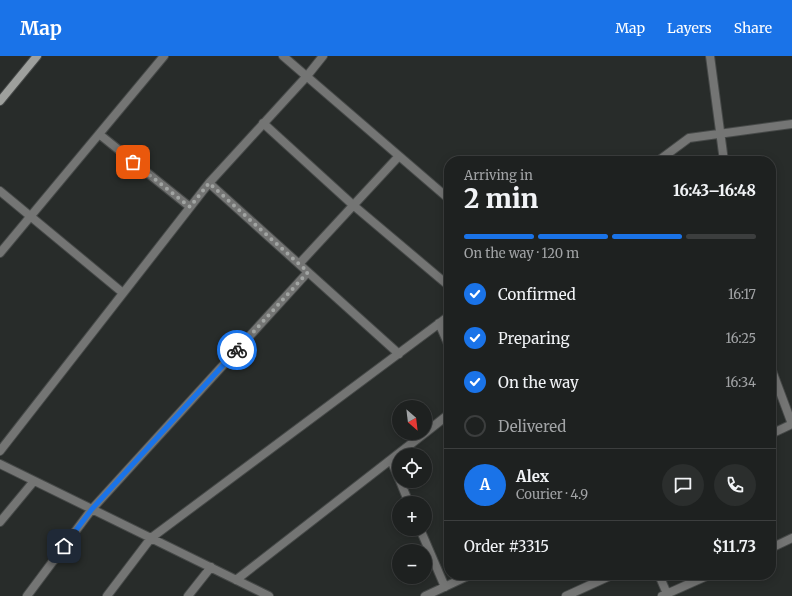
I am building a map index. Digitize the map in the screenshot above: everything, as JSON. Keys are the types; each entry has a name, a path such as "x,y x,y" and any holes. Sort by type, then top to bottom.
{"street":[{"path":"0,101 37,56"},
{"path":"0,253 164,56"},
{"path":"283,56 444,195"},
{"path":"0,451 209,183 307,76 323,56"},
{"path":"710,56 723,156"},
{"path":"263,124 353,205 444,282"},
{"path":"665,156 689,138 792,124"},
{"path":"99,134 190,207"},
{"path":"299,264 399,156"},
{"path":"209,183 398,354"},
{"path":"0,191 123,293"},
{"path":"27,596 92,509 308,272"},
{"path":"107,596 151,538 444,320"},
{"path":"439,323 444,334"},
{"path":"776,380 790,413 792,424 776,432"},
{"path":"432,427 444,418"},
{"path":"236,580 416,440"},
{"path":"0,464 269,596"},
{"path":"0,522 34,481"},
{"path":"423,536 445,587"},
{"path":"776,546 792,538"},
{"path":"188,596 211,567"},
{"path":"425,596 460,580"},
{"path":"566,596 601,580"},
{"path":"661,580 666,595 698,580"}],"way so far":[{"path":"133,162 190,207 209,183 308,272 237,350"}],"route":[{"path":"64,546 92,509 237,350"}]}
